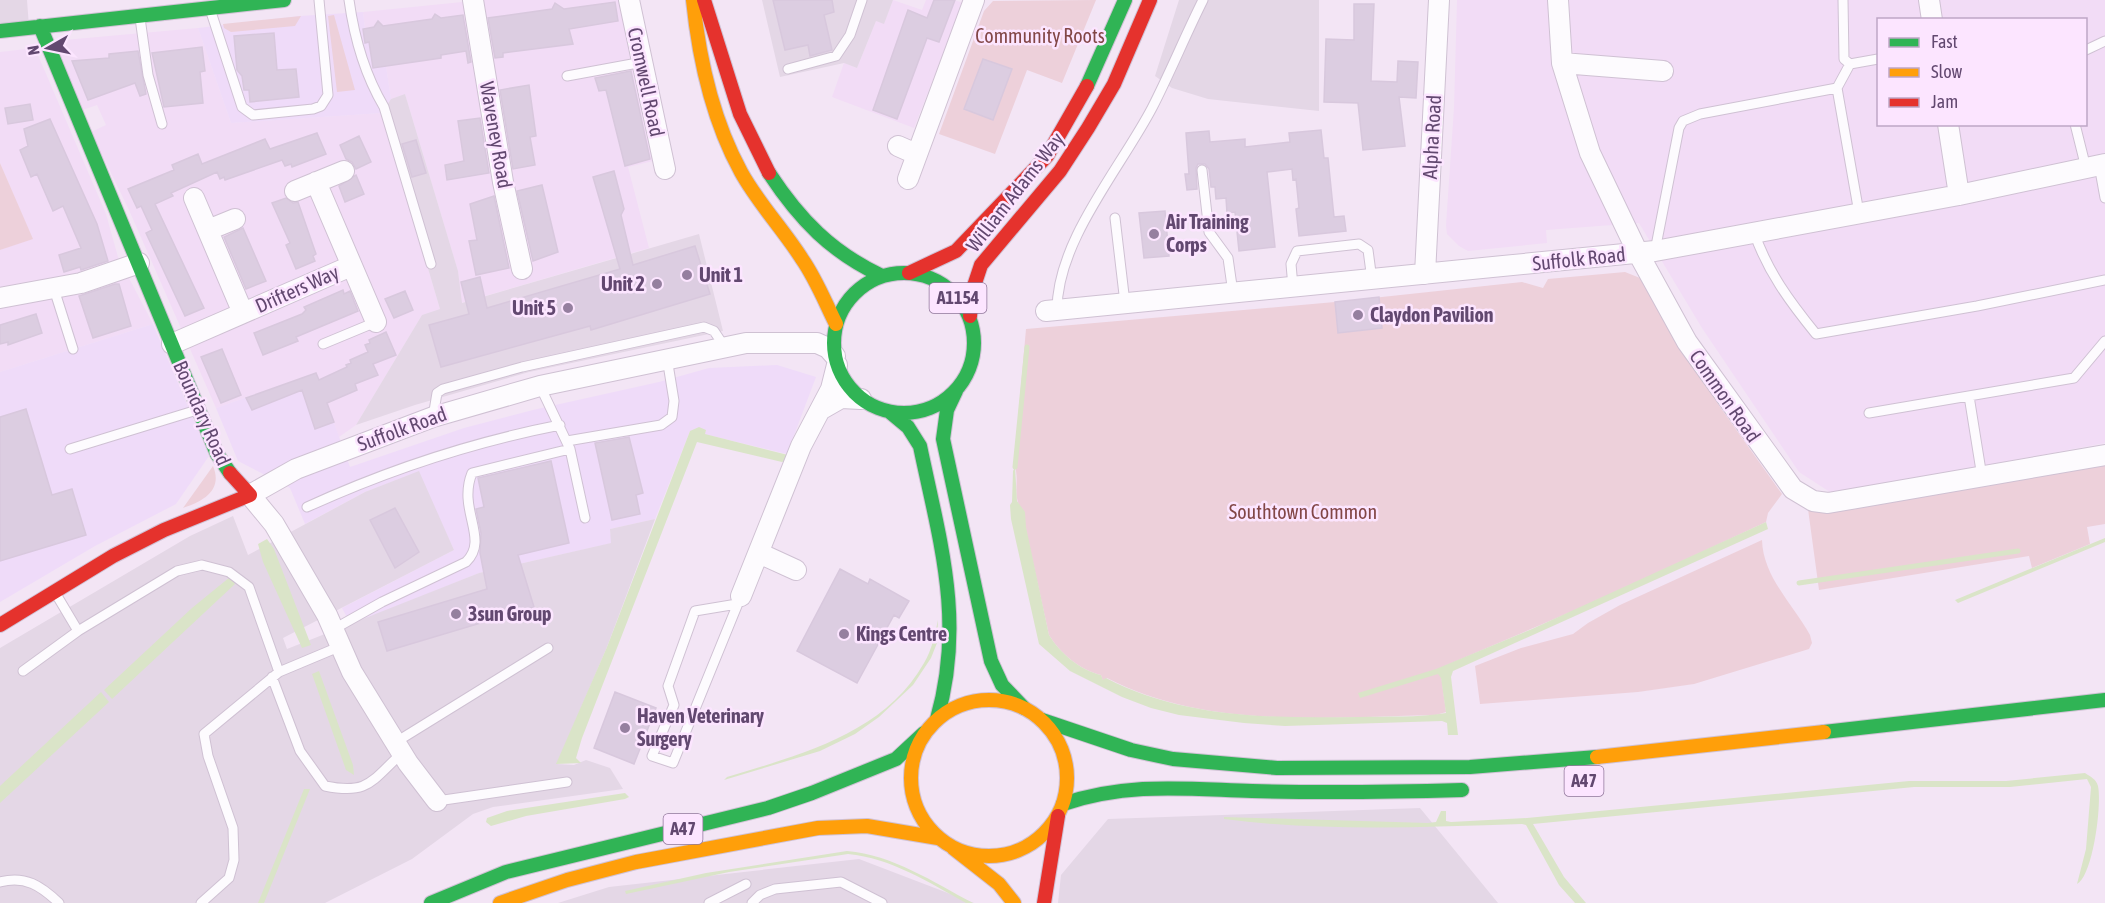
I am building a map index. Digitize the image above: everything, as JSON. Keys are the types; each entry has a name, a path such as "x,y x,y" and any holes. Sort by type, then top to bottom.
{"main road":[{"path":"0,31 139,14 284,0"},
{"name":"A1154","path":"693,0 696,36 704,78 718,124 742,173 764,208 810,270 836,324 836,361 847,383 861,399 890,412 905,423 915,435 920,446 948,587 953,632 945,698 937,719"},
{"path":"704,0 716,29 741,116 763,160 804,220 834,250 856,264 882,276"},
{"name":"William Adams Way","path":"909,273 956,251 1047,156 1093,76 1125,0"},
{"name":"William Adams Way","path":"970,316 973,289 981,265 1060,171 1088,128 1114,84 1150,0"},
{"name":"Boundary Road","path":"40,26 222,463 250,495"},
{"name":"A1154","path":"836,324 853,294 882,276 909,273 927,277 945,285 959,298 970,316 975,332 974,355 945,417 943,439 984,636 1002,685 1024,708"},
{"name":"A1154","path":"890,412 914,413 925,410 937,406 956,392"},
{"name":"Suffolk Road","path":"0,624 113,556 164,530 250,495"},
{"path":"1014,903 999,884 938,838 923,820 913,799 910,777 914,754 924,733 937,719 956,706 979,700 1002,700 1024,708 1042,720 1057,738 1065,759 1067,782 1044,903"},
{"name":"A47","path":"1042,720 1131,750 1173,759 1276,768 1448,768 1602,757 2105,700"},
{"name":"A47","path":"431,903 506,872 600,846 745,813 812,794 896,759 924,733"},
{"path":"953,848 972,855 992,857 1012,853 1030,845 1046,832 1060,810 1089,794 1125,787 1357,793 1478,789"},
{"name":"A47","path":"500,903 542,887 636,861 725,843 839,825 890,828 938,838"}],"street":[{"name":"Waveney Road","path":"473,0 503,182 522,269"},
{"name":"Cromwell Road","path":"629,0 664,166"},
{"path":"908,179 974,0"},
{"name":"Alpha Road","path":"1425,274 1439,0"},
{"name":"Common Road","path":"1558,0 1562,63 1590,153 1646,252 1687,342 1787,483 1800,494 1813,501 1828,503 2105,455"},
{"path":"1929,0 1932,18"},
{"path":"1562,63 1663,71"},
{"path":"1948,126 1959,195"},
{"path":"898,146 916,154"},
{"name":"Suffolk Road","path":"1052,310 1646,252 1959,195 2097,165"},
{"path":"295,191 344,171"},
{"name":"Drifters Way","path":"316,183 376,322"},
{"name":"Drifters Way","path":"194,198 243,313"},
{"path":"208,231 235,219"},
{"path":"0,298 31,290 54,289 139,263"},
{"name":"Drifters Way","path":"172,344 351,266"},
{"name":"Suffolk Road","path":"250,495 296,469 433,417 495,397 540,386 724,346 782,341 817,343 828,348 836,361"},
{"path":"739,600 801,446 831,389 836,361"},
{"path":"818,412 841,398 861,399"},
{"name":"Boundary Road","path":"250,495 274,524 337,638 352,672 399,747 437,801"},
{"path":"759,553 796,570"}],"lane":[{"path":"210,7 242,108 253,114 313,109 326,100 328,95 319,0"},
{"path":"349,0 351,18 373,89 384,107 431,264"},
{"path":"788,69 836,56 850,35 862,0"},
{"path":"1052,310 1070,249 1152,108 1203,0"},
{"path":"1844,0 1844,59 1850,64 1877,59"},
{"path":"139,14 148,75 162,124"},
{"path":"2087,49 2105,41"},
{"path":"567,76 643,63"},
{"path":"1850,64 1837,88 1859,213"},
{"path":"1646,252 1679,128 1683,121 1700,114 1837,88"},
{"path":"2076,126 2097,165 2105,198"},
{"path":"1202,170 1209,232 1228,258 1233,293"},
{"path":"1115,218 1125,303"},
{"path":"1755,232 1761,254 1785,295 1816,334 1977,306 2105,280"},
{"path":"1293,287 1291,264 1297,251 1359,244 1368,249 1372,280"},
{"path":"54,289 73,349"},
{"path":"323,345 376,322"},
{"path":"433,417 437,393 443,389 522,367 704,327 714,331 724,346"},
{"path":"1869,413 2074,378 2105,340"},
{"path":"201,903 229,878 234,860 233,828 208,756 204,734 276,674 337,638 382,602 466,562 473,555 477,540 466,498 472,473 569,445 661,425 672,417 674,401 667,358"},
{"path":"540,386 569,445 585,518"},
{"path":"1969,396 1982,477"},
{"path":"70,449 199,410"},
{"path":"307,507 352,486 489,440 560,425"},
{"path":"24,671 78,631 177,570 202,565 229,572 249,587 300,751 325,786 344,790 363,788 399,747 548,648"},
{"path":"54,592 78,631"},
{"path":"739,600 672,763 652,756 674,705 668,686 695,611 739,600"},
{"path":"674,705 693,712"},
{"path":"437,801 567,782"},
{"path":"0,882 13,879 32,881 59,903"},
{"path":"752,903 760,895 775,889 841,882 865,898 882,903"},
{"path":"709,903 746,884"}],"shaded area":[{"path":"0,0 27,0 29,27 0,31"},
{"path":"482,0 622,0 653,161 628,167 649,248 461,303 458,271 405,94 391,99 386,66 370,28 365,28 363,12"},
{"path":"762,0 893,0 884,24 876,21 857,68 844,63 780,77"},
{"path":"893,0 922,10 926,0 954,0 963,3 914,128 832,97 844,63 857,68 876,21 884,23"},
{"path":"1179,0 1319,0 1319,111 1208,99 1172,88 1155,76"},
{"path":"1457,0 2105,0 2105,443 1833,494 1799,472 1702,328 1639,223 1546,230 1547,243 1468,251 1447,234 1454,108"},
{"path":"363,12 365,28 371,28 386,66 391,99 382,113 231,123 198,28 300,16"},
{"path":"198,28 231,123 382,113 440,309 422,315 356,425 339,437 316,373 216,408 129,210 91,132 106,125 97,105 82,110 53,41"},
{"path":"35,48 106,214 118,257 153,324 0,372 0,250 32,238 0,163 0,52"},
{"path":"405,94 458,271 462,303 699,234 723,331 529,372 415,405 356,425 422,315 440,309 382,113 391,99"},
{"path":"153,324 209,456 176,504 95,546 0,602 0,372"},
{"path":"777,365 816,377 787,454 704,434 706,430 690,431 655,519 610,529 612,543 479,573 351,625 342,608 454,550 418,472 365,492 305,524 290,488 238,461 216,408 316,373 350,467 464,428 533,410 659,382 709,368"},
{"path":"699,427 706,430 705,434 788,455 782,462 697,442 582,738 576,758 581,763 556,764 607,647 690,431"},
{"path":"1015,467 1017,501 1025,512 1026,527 1049,635 1059,648 1078,665 1101,675 1103,680 1106,678 1167,702 1198,709 1261,716 1425,716 1446,713 1441,678 1438,674 1360,698 1358,693 1436,669 1532,629 1766,522 1768,529 1453,671 1451,677 1458,735 1448,735 1447,723 1442,721 1285,726 1244,723 1179,715 1122,697 1070,671 1039,644 1011,519 1010,505"},
{"path":"419,471 454,550 283,638 287,649 479,573 611,543 610,529 655,519 607,647 557,764 574,765 586,760 610,768 623,789 493,807 473,814 412,859 325,903 0,903 0,648 190,536 233,516 248,555 365,492"},
{"path":"2105,538 2105,542 1958,603 1955,600"},
{"path":"267,539 274,549 311,645 302,648 263,562 258,544"},
{"path":"230,577 235,584 112,699 104,690 192,608"},
{"path":"938,620 937,643 931,658 913,685 879,717 855,734 820,751 724,780 727,777 810,750 837,738 886,708 907,687 924,663"},
{"path":"319,671 353,765 354,775 346,770 312,674"},
{"path":"101,692 109,702 0,803 0,786"},
{"path":"2085,773 2093,778 2098,786 2099,808 2088,868 2077,884 2086,849 2091,787 2087,779 2010,787 1914,787 1533,824 1564,877 1586,903 1575,903 1559,885 1526,825 1522,824 1336,827 1224,819 1224,817 1428,823 1436,822 1441,811 1446,811 1446,821 1451,822 1527,818 1909,781 2006,781"},
{"path":"304,789 310,789 264,903 258,903"},
{"path":"625,793 629,797 625,799 526,816 491,826 486,822 487,818 507,811"},
{"path":"1420,808 1498,903 1058,903 1061,875 1108,819"},
{"path":"847,851 897,864 973,903 966,903 895,866 864,856 848,854 729,872 626,894 625,891 706,873"},
{"path":"859,859 974,903 558,903 609,887"}],"green space":[{"name":"Community Roots","path":"1096,0 1062,83 1027,70 995,154 939,134 984,11 993,1"},
{"path":"334,15 355,90 337,92 328,16"},
{"path":"301,16 295,26 231,32 224,28 223,24"},
{"path":"0,163 33,239 0,250"},
{"name":"Southtown Common","path":"1625,272 1640,278 1720,407 1782,494 1768,513 1766,522 1601,599 1440,668 1446,712 1436,715 1268,717 1186,706 1146,695 1107,678 1103,681 1101,675 1071,660 1049,635 1024,516 1017,498 1014,464 1026,329 1335,302 1522,282 1543,288 1548,279"},
{"path":"2105,463 2105,524 2087,527 2090,544 2032,568 2029,556 1819,590 1808,509 1830,513"},
{"path":"213,466 215,482 210,493 198,502 183,508"},
{"path":"1762,540 1773,578 1810,635 1812,643 1809,649 1694,684 1638,692 1480,704 1475,666 1521,648 1573,634 1620,605"}],"building":[{"path":"773,0 832,0 834,12 824,15 832,50 810,56 808,45 785,50"},
{"path":"934,0 955,0 939,42 927,38 897,119 873,110 908,10 927,18"},
{"path":"615,2 618,21 569,29 573,44 503,53 503,57 495,58 488,18 552,9 555,3 564,9"},
{"path":"1354,4 1374,4 1371,81 1397,82 1398,61 1418,62 1416,98 1399,97 1405,146 1363,150 1358,103 1324,102 1326,39 1354,40"},
{"path":"435,14 441,18 463,15 471,62 468,63 466,51 441,55 441,58 373,68 369,42 365,43 363,29 374,27 378,21 383,26 432,19"},
{"path":"274,33 277,70 296,69 299,97 250,102 249,90 244,90 242,76 237,70 234,36"},
{"path":"202,47 205,71 200,72 203,103 164,107 152,53"},
{"path":"138,51 146,94 140,96 135,83 88,100 72,61 109,58 109,54"},
{"path":"983,59 1012,69 993,120 964,109"},
{"path":"631,71 650,159 625,166 606,90 599,91 595,78"},
{"path":"529,85 536,136 530,137 535,165 513,169 500,90"},
{"path":"30,104 33,120 8,124 5,108"},
{"path":"480,118 489,173 447,180 445,165 464,161 458,121"},
{"path":"50,119 97,224 108,261 81,270 80,267 64,272 59,255 81,248 63,206 53,211 37,174 31,177 20,150 28,146 24,129"},
{"path":"1321,130 1324,158 1328,158 1334,217 1344,216 1346,231 1299,236 1296,179 1293,180 1292,169 1267,172 1275,247 1239,251 1235,212 1227,213 1226,198 1216,199 1215,187 1211,187 1209,169 1205,164 1198,164 1196,168 1197,189 1187,190 1185,174 1189,174 1186,133 1209,131 1210,142 1245,139 1245,147 1290,142 1289,133"},
{"path":"317,133 326,154 292,167 291,164 285,166 282,160 225,180 224,177 220,179 217,172 171,193 173,196 155,204 204,308 185,316 146,233 152,230 141,206 137,208 128,189 174,170 172,165 198,154 202,164 265,139 270,149"},
{"path":"359,136 371,162 356,169 352,162 346,159 340,145"},
{"path":"416,140 426,173 412,177 402,144"},
{"path":"614,171 624,209 621,215 633,265 695,246 710,294 591,330 590,326 441,367 429,325 469,314 461,282 480,277 487,308 620,269 593,177"},
{"path":"356,175 364,194 345,202 339,186"},
{"path":"542,185 558,252 533,261 517,191"},
{"path":"494,196 509,268 476,275 469,241 477,240 470,204"},
{"path":"286,198 293,203 298,202 316,254 313,256 315,261 296,269 286,245 290,243 272,203"},
{"name":"Air Training Corps","path":"1165,211 1169,256 1144,258 1139,213"},
{"path":"243,228 266,281 246,289 224,237"},
{"path":"119,284 131,326 93,338 79,296"},
{"path":"343,290 344,294 350,291 358,311 296,337 298,341 263,355 254,333 302,314 306,310 304,307"},
{"path":"405,291 413,310 394,318 385,299"},
{"name":"Claydon Pavilion","path":"1379,297 1382,328 1338,333 1335,302"},
{"path":"36,314 42,333 8,345 8,342 0,344 0,325"},
{"path":"386,332 396,355 373,364 378,375 355,384 357,390 327,403 334,422 315,429 302,390 252,410 246,398 316,373 319,380 347,367 346,365 351,363 350,360 368,352 365,345 370,343 369,340"},
{"path":"222,349 241,395 221,403 201,357"},
{"path":"26,409 52,495 72,489 86,535 0,561 0,417"},
{"path":"629,437 643,493 636,495 640,514 612,520 595,443"},
{"path":"551,461 569,543 518,555 534,607 387,651 378,622 487,589 480,553 481,533 476,509 484,507 478,478"},
{"path":"395,508 419,552 395,568 370,520"},
{"name":"Kings Centre","path":"840,569 868,584 870,579 909,601 899,618 894,615 857,683 797,651"},
{"name":"Haven Veterinary Surgery","path":"615,692 656,708 634,764 594,748"}],"waterway":[{"path":"1015,467 1027,347"},
{"path":"1799,583 2018,551"}],"traffic: fast":[{"path":"0,31 284,0"},
{"path":"1087,86 1125,0"},
{"path":"40,26 217,454 230,473"},
{"path":"769,173 793,206 818,233 847,256 882,276"},
{"path":"904,273 931,278 954,293 969,316 974,343 969,370 954,393 931,408 904,413 877,408 854,393 839,370 834,343 839,316 854,293 877,278 904,273"},
{"path":"956,391 947,410 943,439 991,661 1002,685 1024,708"},
{"path":"890,412 908,427 920,446 942,549 947,582 949,648 945,683 937,719"},
{"path":"1824,732 2105,700"},
{"path":"1042,720 1131,750 1173,759 1277,768 1470,767 1597,757"},
{"path":"431,903 506,872 768,808 812,793 896,759 924,733"},
{"path":"1063,804 1111,792 1157,788 1304,792 1462,790"}],"traffic: slow":[{"path":"693,0 708,88 731,152 755,194 807,267 836,324"},
{"path":"989,700 1004,701 1019,706 1044,723 1061,748 1066,763 1067,778 1066,793 1061,808 1044,833 1019,850 1004,855 989,856 974,855 959,850 934,833 917,808 912,793 911,778 912,763 917,748 934,723 959,706 974,701 989,700"},
{"path":"1597,757 1824,732"},
{"path":"500,903 567,880 636,862 818,828 867,826 938,838"},
{"path":"953,848 999,884 1014,903"}],"traffic: jam":[{"path":"704,0 740,114 769,173"},
{"path":"970,316 973,289 981,265 1060,171 1088,128 1114,84 1150,0"},
{"path":"909,273 956,251 1047,156 1087,86"},
{"path":"0,625 113,556 164,530 250,495 230,473"},
{"path":"1044,903 1058,816"}],"place":[{"name":"Air Training Corps","path":"1154,234"},
{"name":"Unit 1","path":"687,275"},
{"name":"Unit 2","path":"657,284"},
{"name":"Unit 5","path":"568,308"},
{"name":"Claydon Pavilion","path":"1358,315"},
{"name":"3sun Group","path":"456,614"},
{"name":"Kings Centre","path":"844,634"},
{"name":"Haven Veterinary Surgery","path":"625,728"}]}
